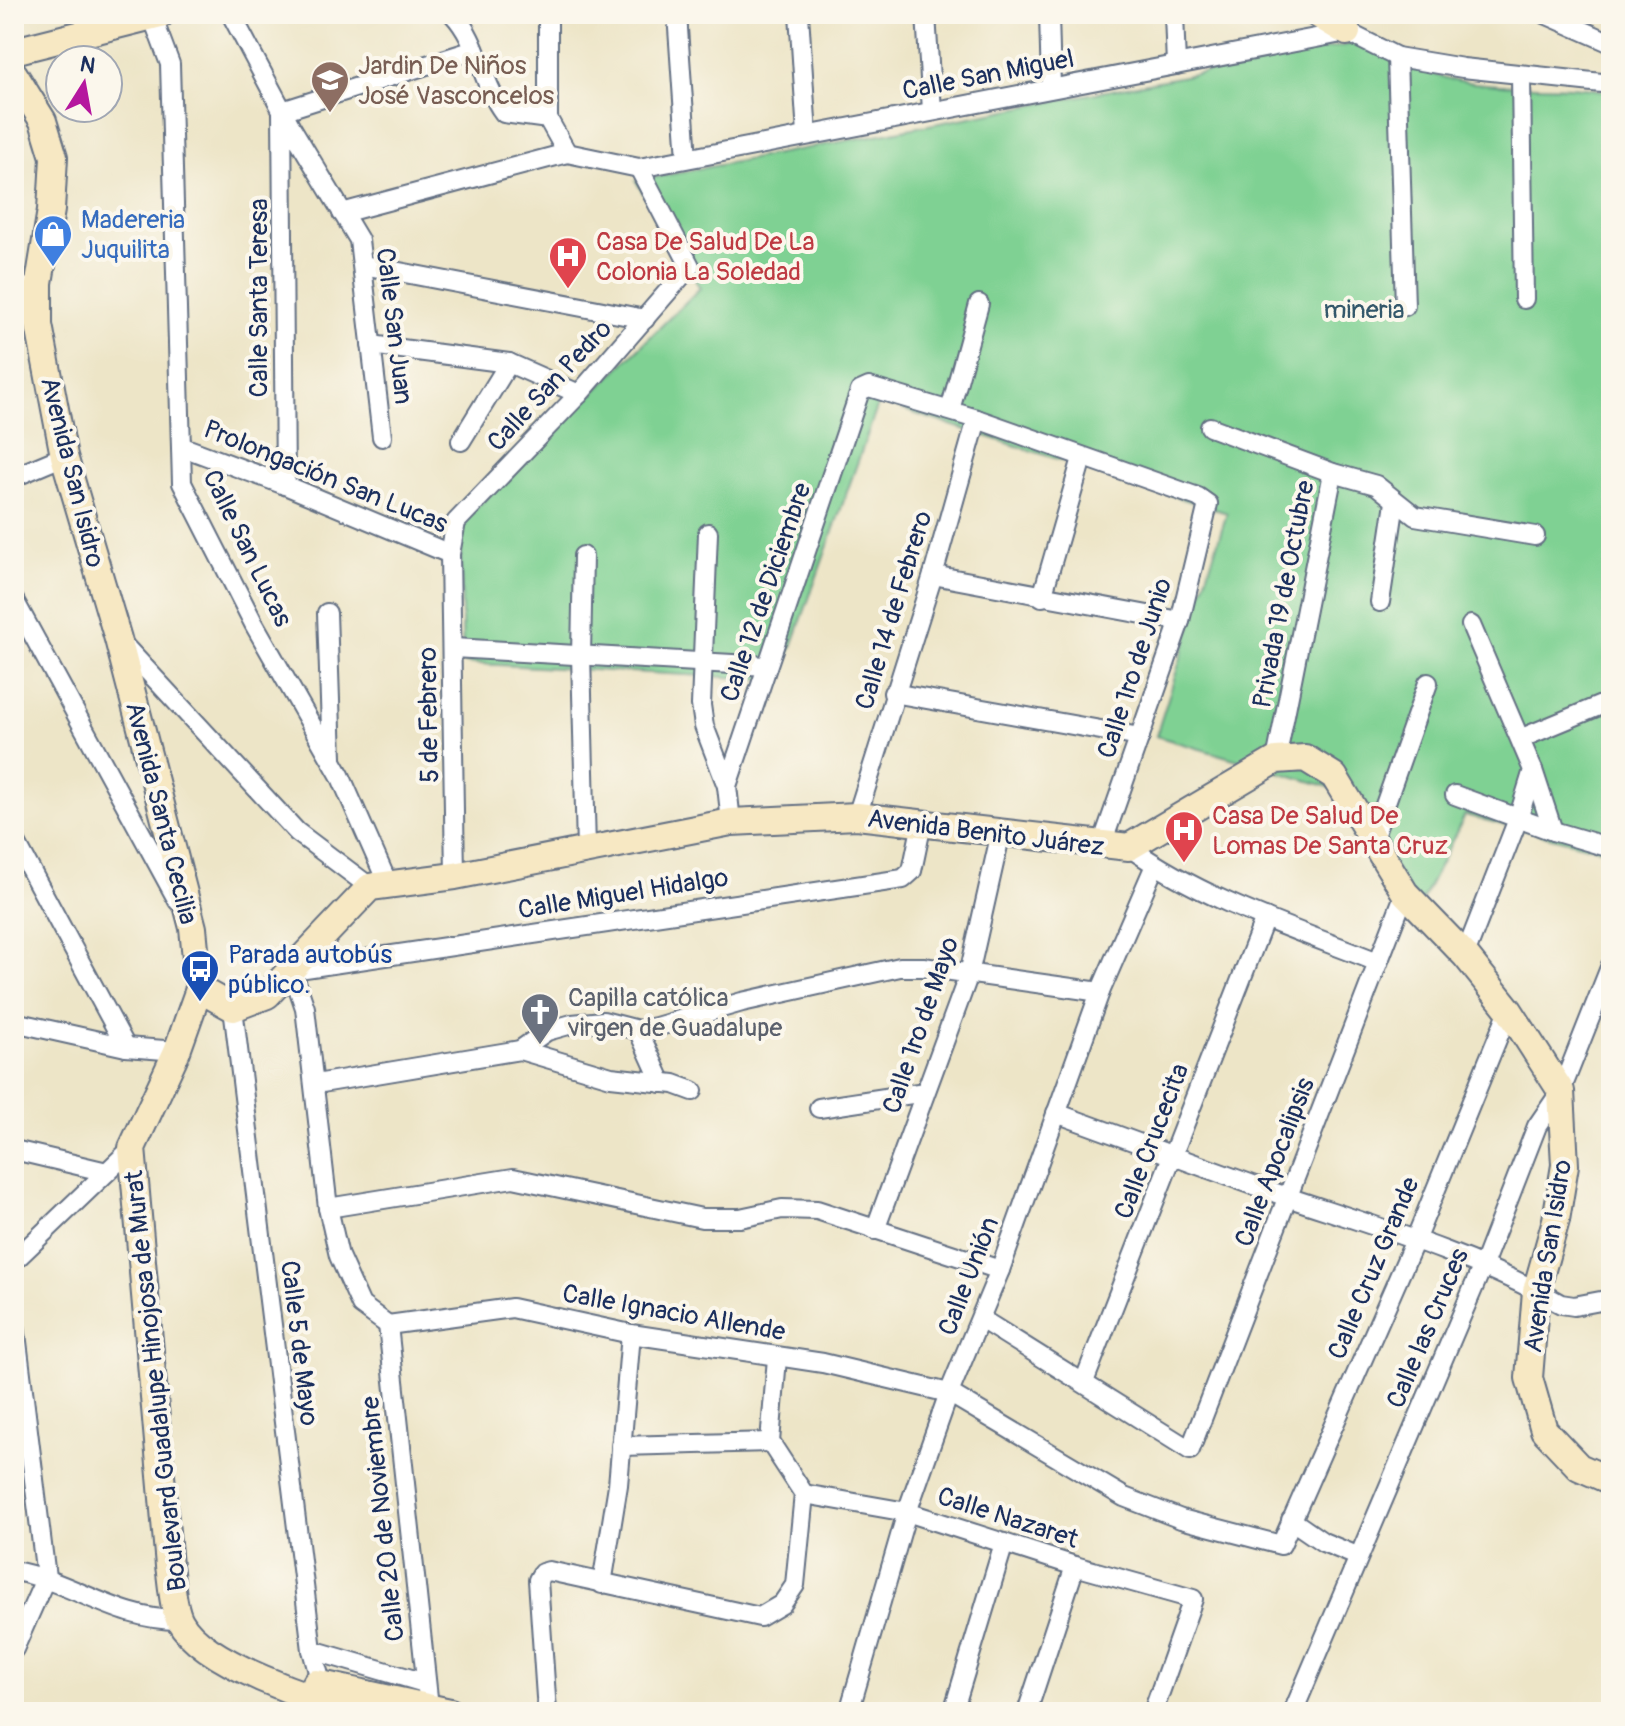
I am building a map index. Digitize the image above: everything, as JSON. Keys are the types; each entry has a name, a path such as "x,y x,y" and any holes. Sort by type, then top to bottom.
{"street":[{"name":"Calle San Juan","path":"231,14 282,111 359,240 382,437"},
{"path":"453,14 468,30 495,101 504,113 548,119"},
{"path":"548,14 548,119 567,153"},
{"path":"677,14 687,158"},
{"path":"799,14 807,135"},
{"path":"926,14 932,111"},
{"path":"1049,14 1051,87"},
{"path":"1174,14 1176,65"},
{"path":"1317,14 1397,57 1611,84"},
{"path":"1545,14 1611,43"},
{"path":"14,70 123,19 157,15"},
{"name":"Calle San Lucas","path":"157,15 170,64 182,483 254,624 364,822 379,885"},
{"name":"Calle San Miguel","path":"639,168 1347,32"},
{"path":"282,111 474,50"},
{"path":"1397,57 1405,306"},
{"name":"Avenida San Isidro","path":"14,70 43,121 54,157 51,210 39,283 39,325 64,456 118,639"},
{"path":"1521,75 1524,299"},
{"name":"Calle Santa Teresa","path":"282,111 285,485"},
{"path":"342,213 567,153 639,168"},
{"name":"Calle San Pedro","path":"450,554 456,522 579,394 690,266 639,168"},
{"path":"363,265 579,309 645,319"},
{"path":"14,293 39,283"},
{"path":"979,304 950,410 1082,458 1042,597"},
{"path":"371,345 509,363 579,394"},
{"path":"461,441 509,363"},
{"name":"Calle 12 de Diciembre","path":"731,822 727,786 860,391 869,387 950,410"},
{"name":"Calle 14 de Febrero","path":"857,816 893,693 933,575 977,419"},
{"name":"Privada 19 de Octubre","path":"1210,427 1333,473 1276,760"},
{"name":"Prolongación San Lucas","path":"183,447 285,485 450,554"},
{"path":"14,477 64,456"},
{"name":"Calle 1ro de Junio","path":"1082,458 1198,497 1208,504 1180,621 1101,847"},
{"path":"1333,473 1376,485 1415,516 1535,536"},
{"path":"1380,602 1395,502"},
{"path":"708,533 701,662 704,726 727,786"},
{"name":"5 de Febrero","path":"450,554 455,876"},
{"path":"583,556 581,655 586,849"},
{"path":"933,575 1180,621"},
{"path":"14,600 193,928"},
{"path":"327,613 332,760"},
{"path":"1471,625 1522,738 1553,831"},
{"path":"118,639 297,832 379,885 267,995 233,1008 199,989"},
{"name":"Avenida Santa Cecilia","path":"118,639 193,928 199,989"},
{"path":"453,648 767,666"},
{"path":"1373,839 1428,683"},
{"path":"893,693 1140,737"},
{"path":"1522,738 1611,701"},
{"path":"1276,760 1305,758 1334,776 1405,893 1465,955 1509,1010 1561,1091"},
{"name":"Avenida Benito Juárez","path":"379,885 455,876 731,822 857,816 1101,847 1129,847 1276,760"},
{"path":"1465,955 1518,819 1533,770"},
{"path":"1455,795 1553,831 1611,848"},
{"name":"Calle Miguel Hidalgo","path":"292,970 903,879 912,871 922,823"},
{"name":"Calle 1ro de Mayo","path":"875,1230 969,974 1001,832"},
{"path":"14,839 126,1047"},
{"path":"1129,847 1155,865 1265,918 1378,962"},
{"name":"Calle Unión","path":"849,1712 907,1512 949,1393 1000,1270 1100,992 1155,865"},
{"path":"14,880 37,885"},
{"name":"Calle Apocalipsis","path":"1084,1382 1190,1450 1405,893"},
{"name":"Calle Crucecita","path":"1084,1382 1265,918"},
{"name":"Calle las Cruces","path":"1293,1712 1483,1265 1537,1126 1561,1091 1611,965"},
{"path":"316,1084 520,1050 547,1031 572,1024 603,1021 638,1030 742,1002 900,967 1100,992"},
{"path":"292,970 305,1008 328,1208 339,1256 361,1305 388,1325"},
{"name":"Boulevard Guadalupe Hinojosa de Murat","path":"199,989 177,1051 132,1148 169,1566 180,1620 199,1642 235,1664 361,1712"},
{"name":"Calle 5 de Mayo","path":"233,1008 312,1650 329,1700"},
{"name":"Calle Cruz Grande","path":"1281,1545 1416,1238 1509,1010"},
{"path":"14,1022 126,1047 177,1051"},
{"path":"638,1030 662,1083"},
{"path":"520,1050 611,1077 662,1083 693,1091"},
{"name":"Avenida San Isidro","path":"1561,1091 1565,1165 1556,1220 1536,1291 1529,1378 1544,1430 1579,1467 1611,1481"},
{"path":"819,1108 925,1092"},
{"path":"1056,1113 1289,1198 1416,1238 1483,1265 1561,1304 1574,1306 1611,1299"},
{"path":"14,1261 132,1148"},
{"path":"14,1150 107,1172"},
{"path":"328,1208 513,1178 702,1218 740,1218 782,1209 817,1210 1000,1270"},
{"name":"Calle Ignacio Allende","path":"388,1325 512,1308 631,1334 823,1363 949,1393 1124,1497 1181,1519 1281,1545"},
{"path":"14,1317 46,1577 14,1649"},
{"path":"981,1319 1084,1382"},
{"name":"Calle 20 de Noviembre","path":"388,1325 435,1701"},
{"path":"602,1584 618,1485 631,1334"},
{"path":"547,1712 538,1580 542,1573 549,1571 760,1617 782,1604 795,1585 804,1494 770,1442 777,1358"},
{"path":"621,1446 770,1442"},
{"name":"Calle Nazaret","path":"804,1494 907,1512 1075,1566 1193,1599 1153,1712"},
{"path":"1291,1520 1323,1542 1357,1556"},
{"path":"953,1712 1004,1543"},
{"path":"1027,1712 1075,1566"},
{"path":"14,1571 46,1577 119,1611 157,1620 180,1620"},
{"path":"312,1650 435,1701"},
{"name":"Boulevard Guadalupe Hinojosa de Murat","path":"329,1700 435,1701"}],"green space":[{"name":"mineria","path":"1362,42 1410,66 1448,79 1479,84 1573,87 1611,92 1611,852 1465,815 1418,908 1350,793 1156,736 1227,513 879,402 780,680 463,663 460,524 700,288 636,181"}],"place":[{"name":"Jardin De Niños José Vasconcelos","path":"330,114"},
{"name":"Madereria Juquilita","path":"53,268"},
{"name":"Casa De Salud De La Colonia La Soledad","path":"568,290"},
{"name":"Casa De Salud De Lomas De Santa Cruz","path":"1184,864"},
{"name":"Parada autobús público.","path":"200,1003"},
{"name":"Capilla católica virgen de Guadalupe","path":"540,1046"}]}
